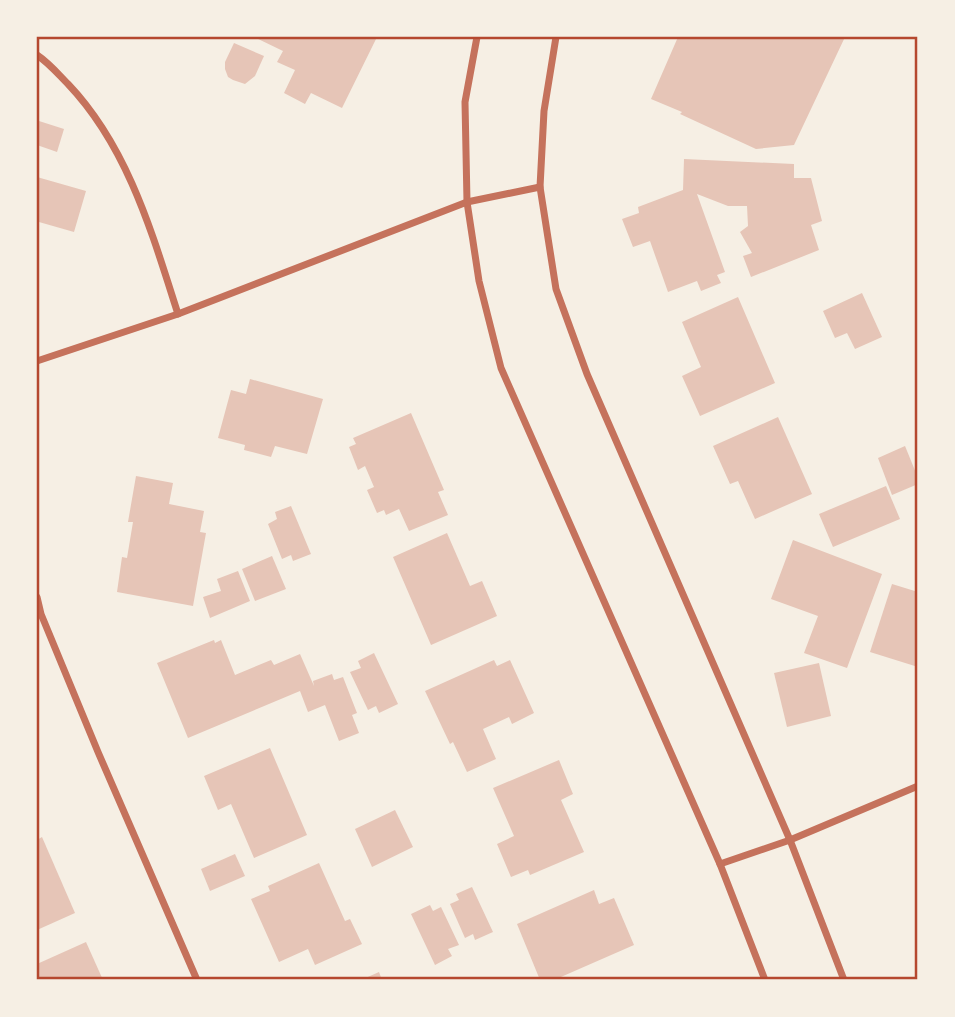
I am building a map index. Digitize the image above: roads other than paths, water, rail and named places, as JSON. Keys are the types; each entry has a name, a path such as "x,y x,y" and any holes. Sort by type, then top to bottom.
{"street":[{"path":"477,37 465,102 467,202 479,281 500,368 720,864 765,980"},
{"path":"556,37 544,111 540,187 556,289 587,374 790,840 844,980"},
{"path":"37,55 81,98 112,141 148,222 178,314"},
{"path":"37,361 178,314 467,202 540,187"},
{"path":"37,597 41,614 98,752 197,980"},
{"path":"720,864 790,840 918,786"}]}
